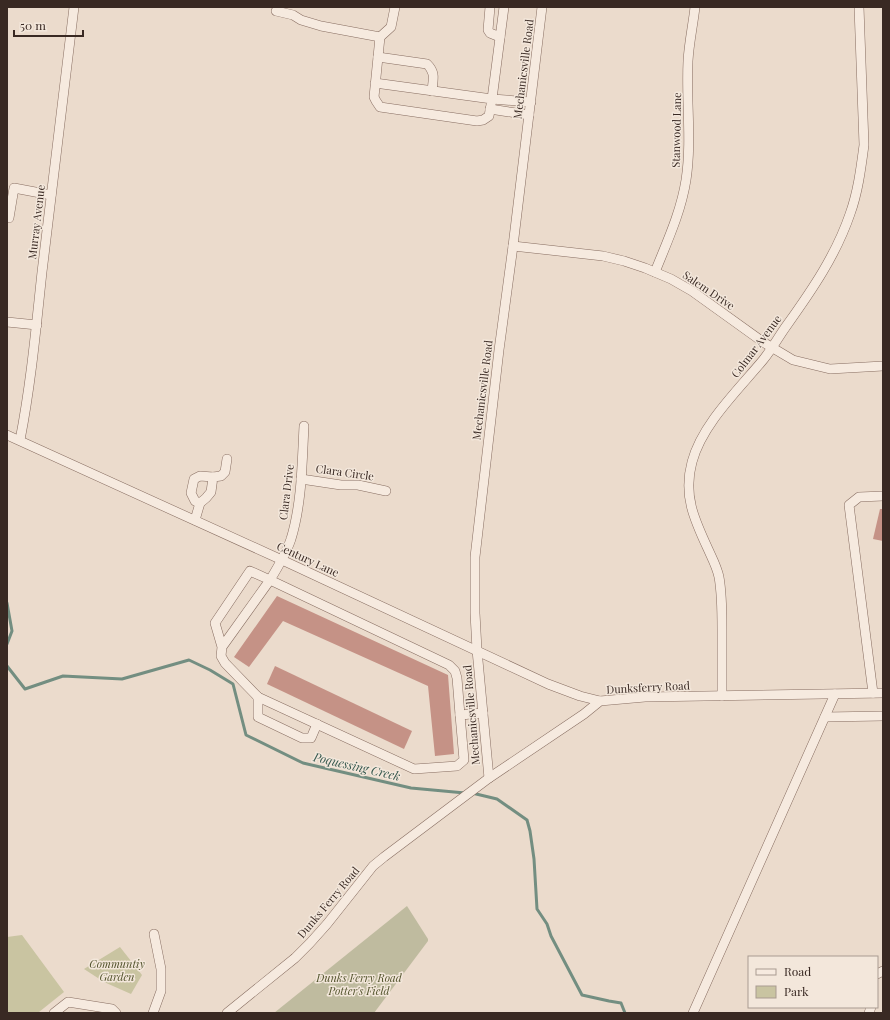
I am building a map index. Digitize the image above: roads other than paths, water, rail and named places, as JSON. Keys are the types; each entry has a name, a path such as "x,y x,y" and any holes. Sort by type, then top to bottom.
{"street":[{"name":"Murray Avenue","path":"20,440 27,405 37,325 74,7"},
{"path":"395,7 391,27 380,37 374,97 376,102 380,107 477,121 483,120 489,116 504,7"},
{"path":"490,7 488,30 490,34 500,37"},
{"name":"Mechanicsville Road","path":"489,778 477,650 475,613 475,557 495,381 542,7"},
{"name":"Stanwood Lane","path":"655,272 674,225 686,181 689,161 688,61 695,7"},
{"name":"Colmar Avenue","path":"722,696 722,612 719,578 716,567 691,510 688,496 688,483 694,454 710,426 724,406 772,348 811,292 838,243 850,214 861,167 864,145 859,7"},
{"path":"276,11 293,15 301,20 321,26 380,37"},
{"path":"378,57 427,64 433,70 432,91"},
{"path":"375,83 492,99 531,102"},
{"path":"490,109 529,115"},
{"path":"9,218 10,195 14,188 51,195"},
{"name":"Salem Drive","path":"513,246 603,256 624,261 655,272 692,291 772,348 793,360 830,369 883,366"},
{"path":"7,322 37,325"},
{"name":"Clara Drive","path":"222,647 270,580 282,560 291,539 296,516 301,478 304,426"},
{"name":"Century Lane","path":"7,435 282,560 548,684 580,696 600,701"},
{"path":"200,503 195,501 191,493 194,479 200,476 221,476 225,472 227,458"},
{"path":"195,520 200,503 211,492 213,477"},
{"name":"Clara Circle","path":"301,478 341,485 358,485 386,491"},
{"path":"872,693 849,505 859,497 883,496"},
{"path":"250,571 270,580 449,665 455,671 457,678 464,760 457,766 414,769 258,697 225,663 221,656 222,647 215,623 250,571"},
{"name":"Dunksferry Road","path":"449,808 479,785 584,714 600,701 645,697 883,693"},
{"path":"693,1013 835,694"},
{"path":"258,697 258,716 302,738 311,738 317,724"},
{"path":"460,715 483,713"},
{"path":"825,717 883,716"},
{"name":"Dunks Ferry Road","path":"227,1013 295,958 310,943 373,866 449,808"},
{"path":"153,1013 160,991 162,969 154,934"},
{"path":"54,1013 68,1002 112,1009 116,1013"}],"waterway":[{"name":"Poquessing Creek","path":"7,603 12,631 7,644"},
{"name":"Poquessing Creek","path":"7,666 25,689 63,676 122,679 189,660 210,670 233,684 246,735 303,763 411,788 465,793"},
{"name":"Poquessing Creek","path":"472,793 497,799 527,820 534,859 537,909 547,924 551,936 582,995 621,1003 625,1013"}],"park label":[{"name":"Communtiy Garden","path":"117,969"},
{"name":"Dunks Ferry Road Potter's Field","path":"359,983"}]}
